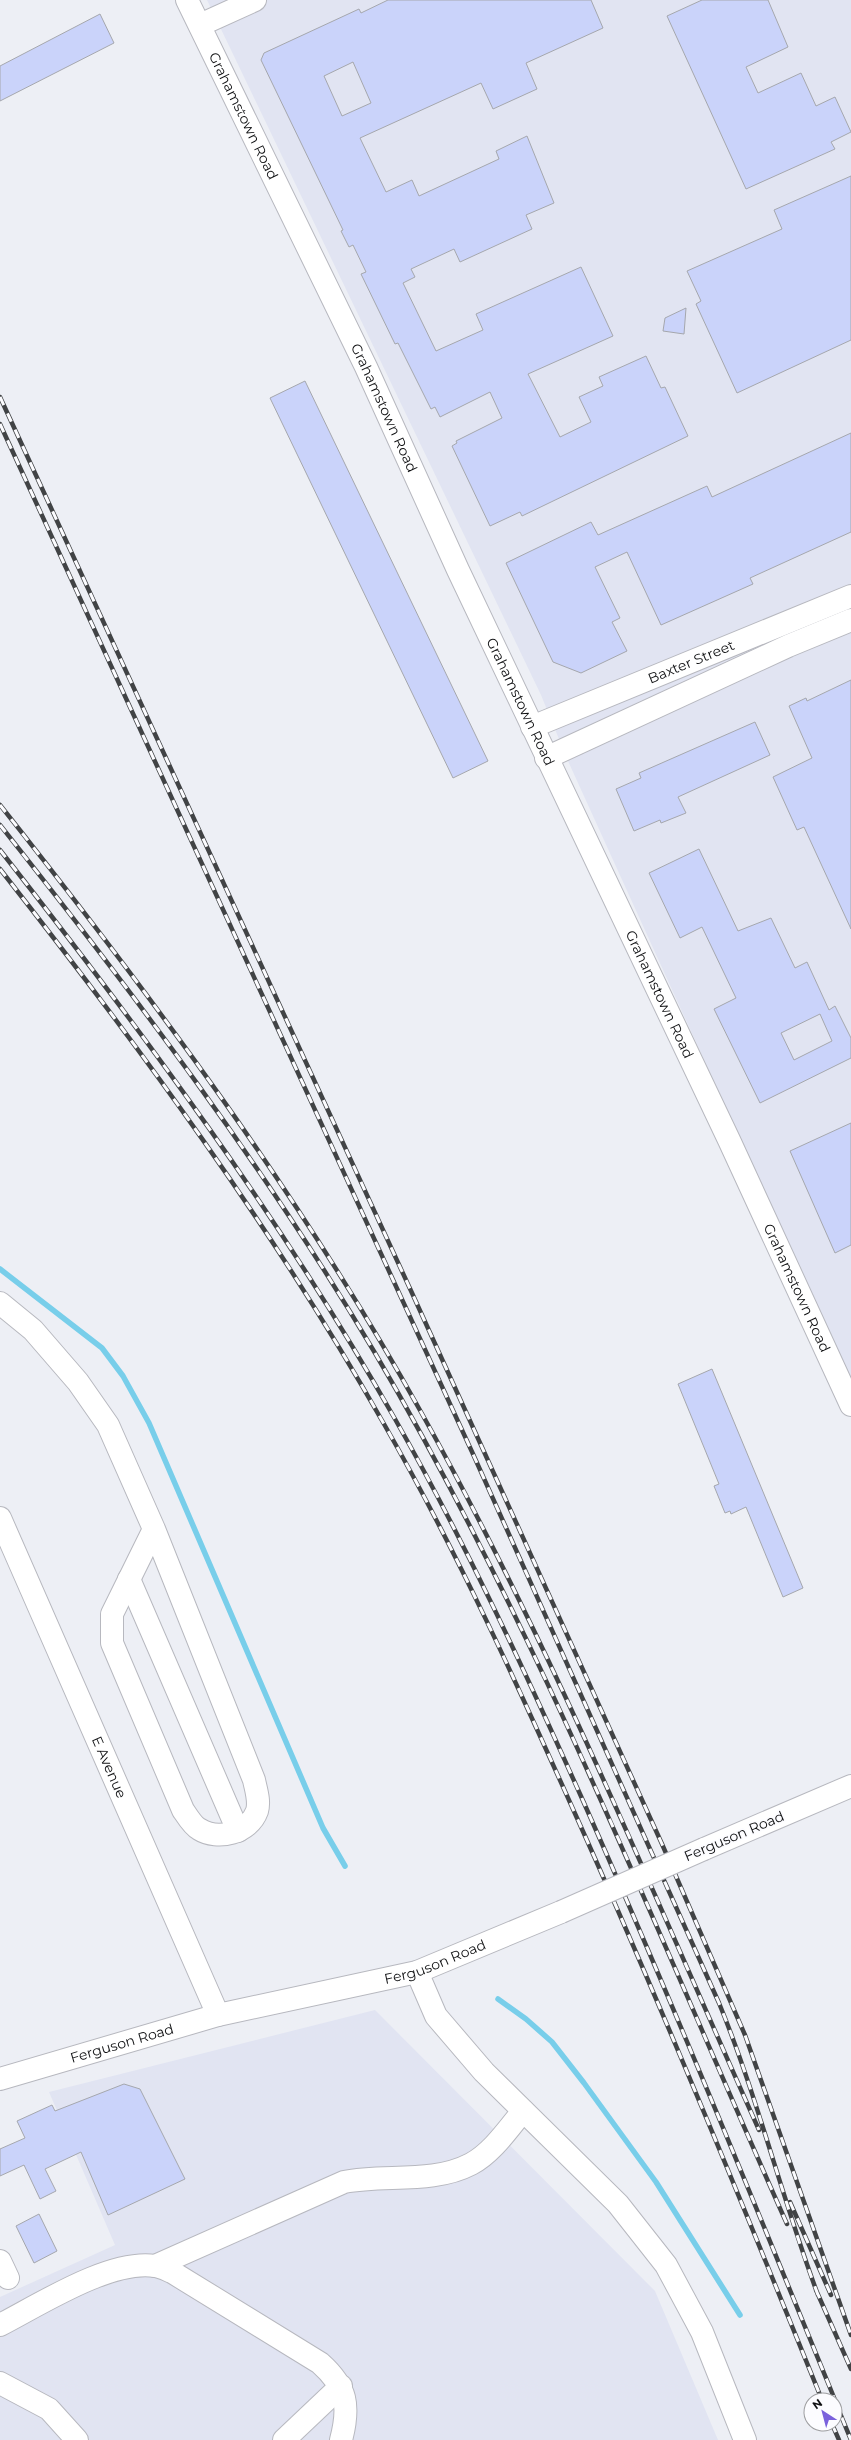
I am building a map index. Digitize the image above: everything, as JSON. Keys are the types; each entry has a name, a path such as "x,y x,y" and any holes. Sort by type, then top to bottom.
{"main road":[{"name":"Grahamstown Road","path":"188,0 373,381 546,758 746,1176 851,1405"},
{"path":"200,25 255,0"},
{"name":"Baxter Street","path":"532,727 851,596"},
{"name":"Baxter Street","path":"546,758 788,646 851,620"},
{"path":"0,1303 33,1330 78,1382 108,1425 154,1529 254,1780 258,1797 257,1809 253,1819 238,1831 213,1835 198,1829 183,1810 171,1786 112,1643 112,1614 154,1529"},
{"name":"E Avenue","path":"0,1518 218,2016"},
{"path":"129,1579 238,1831"},
{"name":"Ferguson Road","path":"0,2078 218,2016 417,1972 561,1912 851,1786"},
{"path":"417,1972 436,2016 484,2072 618,2204 666,2265 702,2332 745,2440"},
{"path":"155,2266 344,2182 360,2179 407,2178 448,2171 472,2164 492,2147 523,2111"},
{"path":"0,2325 82,2283 129,2267 155,2266 172,2272 320,2363 341,2386 346,2401 342,2440"},
{"path":"0,2383 49,2409 77,2440"},
{"path":"284,2440 341,2386"}],"shaded area":[{"path":"207,0 851,0 851,1383 568,761 541,695"},
{"path":"375,2010 655,2291 718,2440 0,2440 0,2297 115,2245 49,2092"}],"building":[{"path":"388,0 591,0 603,28 526,63 537,89 493,109 481,83 360,138 386,192 412,180 419,196 499,159 496,151 527,136 554,203 526,215 532,229 460,262 454,249 411,269 415,277 403,283 436,351 483,330 476,314 581,267 613,336 528,374 560,437 591,422 579,397 603,386 599,377 646,356 661,388 665,387 688,436 522,516 520,512 490,526 452,446 457,443 456,441 502,418 490,392 440,417 435,407 431,409 398,343 395,344 361,274 366,272 353,245 349,247 341,231 343,230 261,60 264,53 359,9 361,13","holes":["353,62 371,103 342,116 324,76"]},
{"path":"702,0 768,0 788,47 746,67 758,93 801,73 816,106 835,97 851,132 831,142 835,149 746,189 667,16"},
{"path":"100,14 114,43 0,101 0,66"},
{"path":"851,176 851,340 737,393 696,304 701,301 687,271 782,229 774,210"},
{"path":"686,308 684,334 663,331 665,318"},
{"path":"305,381 488,761 453,778 270,398"},
{"path":"851,433 851,532 750,578 753,584 661,625 627,552 595,567 620,618 612,622 627,651 581,673 553,662 506,563 591,522 598,535 707,486 712,497"},
{"path":"851,680 851,929 804,827 797,830 773,777 812,758 789,706 806,698 807,701"},
{"path":"755,722 770,755 678,797 686,813 661,823 660,820 634,831 616,789 641,778 639,773"},
{"path":"699,849 738,931 771,918 795,968 807,962 829,1010 835,1006 851,1038 851,1058 760,1103 714,1009 736,998 702,927 680,938 649,873","holes":["820,1014 832,1041 794,1060 781,1033"]},
{"path":"851,1123 851,1245 835,1253 790,1151"},
{"path":"712,1369 803,1588 783,1597 746,1507 731,1514 730,1511 725,1513 714,1486 719,1484 678,1384"},
{"path":"124,2084 140,2089 185,2179 108,2215 81,2152 45,2169 56,2191 40,2199 24,2165 0,2176 0,2149 25,2138 17,2121 52,2105 55,2111"},
{"path":"39,2214 57,2251 34,2263 16,2226"}],"waterway":[{"path":"0,1269 102,1348 123,1376 149,1423 323,1828 345,1866"},
{"path":"498,1999 526,2019 552,2042 584,2083 656,2182 740,2315"}],"railway":[{"path":"0,397 412,1293 662,1844 745,2035 851,2335"},
{"path":"0,424 473,1454 719,2003 746,2075 818,2295"},
{"path":"0,805 169,1025 223,1100 326,1253 375,1332 421,1412 468,1499 556,1677 639,1858 759,2130"},
{"path":"0,825 149,1017 243,1149 289,1216 375,1353 434,1458 490,1565 542,1673 593,1782 787,2224"},
{"path":"0,850 158,1057 258,1199 351,1344 395,1419 445,1511 469,1557 537,1699 613,1869 678,2020 832,2392"},
{"path":"0,869 153,1071 202,1139 297,1279 384,1424 437,1520 532,1718 609,1890 702,2108 819,2392"},
{"path":"790,2202 831,2295"},
{"path":"816,2290 851,2369"},
{"path":"843,2420 851,2440"},
{"path":"836,2432 839,2440"}]}
